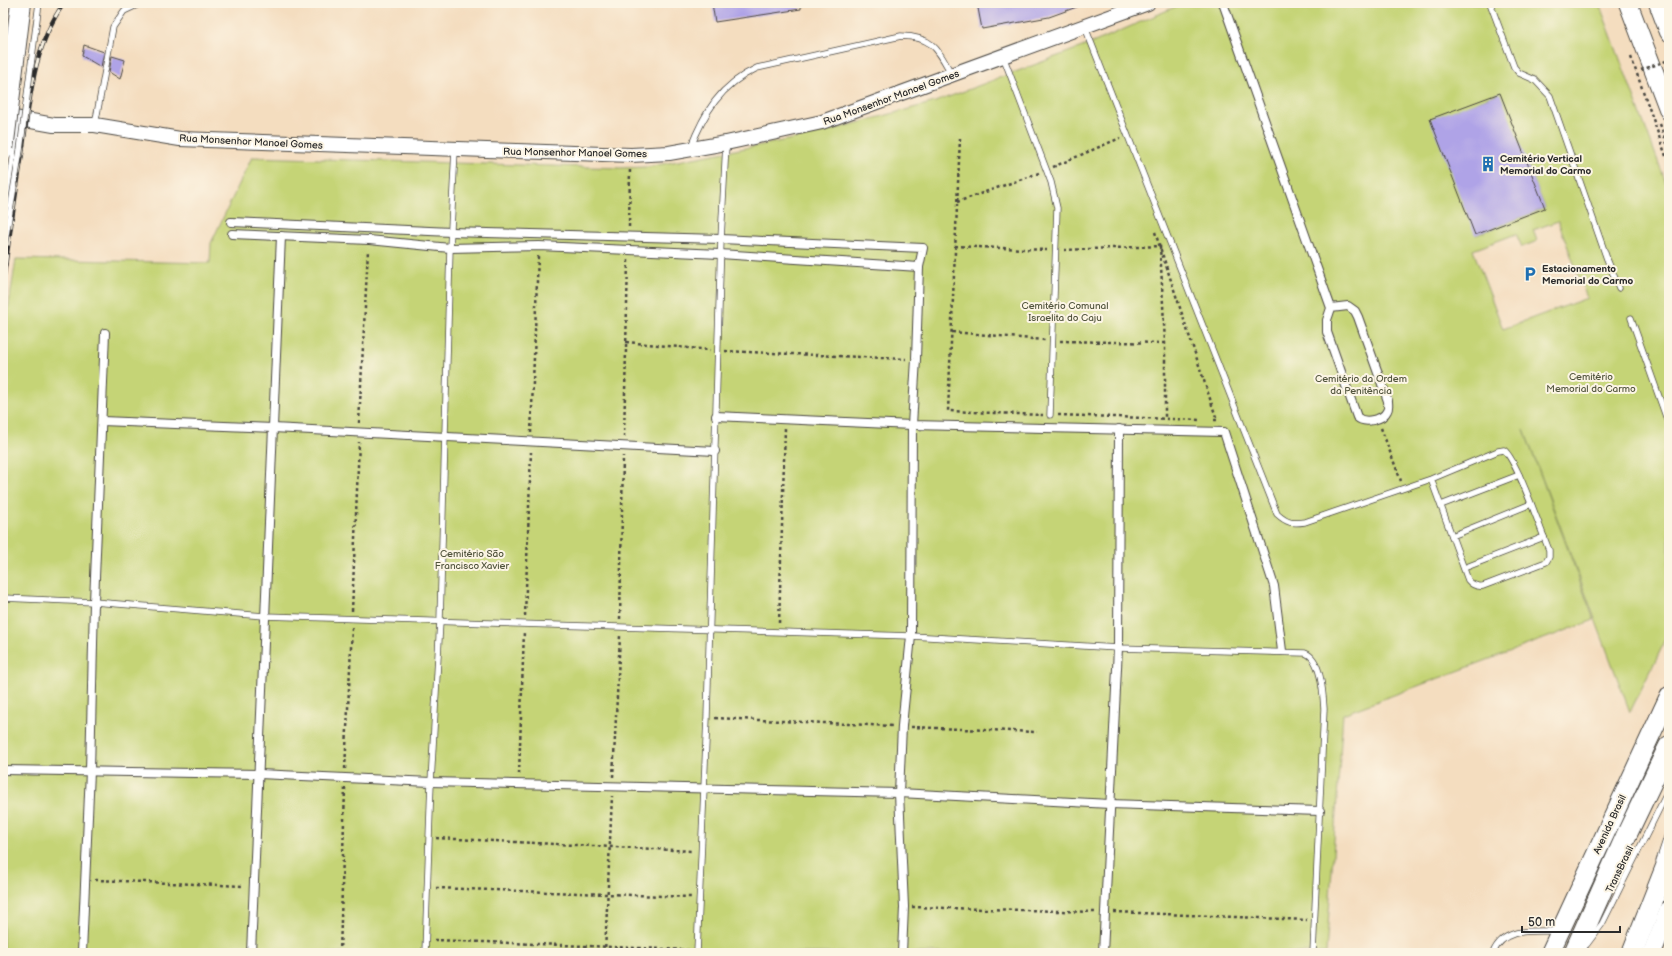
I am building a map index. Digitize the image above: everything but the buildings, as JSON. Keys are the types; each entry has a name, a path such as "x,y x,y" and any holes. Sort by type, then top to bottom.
{"highway":[{"path":"3,150 21,3"},
{"path":"1628,3 1669,111"},
{"path":"1658,3 1669,32"},
{"name":"Avenida Brasil","path":"1550,953 1590,863 1669,696"},
{"name":"Avenida Brasil","path":"1580,950 1626,836 1669,746"},
{"path":"1632,953 1647,918 1663,863"},
{"path":"1652,953 1669,910"}],"street":[{"name":"Rua Monsenhor Manoel Gomes","path":"3,116 54,125 95,125 180,139 631,155 668,153 726,143 822,122 1148,3"},
{"path":"1223,3 1331,308 1327,320 1327,332 1357,417 1363,421 1377,418 1387,413 1388,401 1358,317 1355,311 1348,306 1331,308"},
{"path":"231,222 451,232 721,239 923,248 919,267 912,425 910,636 902,726 899,793 904,907 902,953"},
{"path":"232,234 368,240 450,248 539,246 720,254 919,267"},
{"path":"251,953 281,236"},
{"path":"82,953 90,771 94,602 105,332"},
{"path":"716,416 912,425 1224,432 1274,586 1282,651"},
{"path":"102,421 531,441 715,452"},
{"path":"1103,953 1118,648 1119,429"},
{"path":"3,770 345,776 431,782 899,793 1110,804 1320,811"}],"lane":[{"path":"3,254 20,150 39,3"},
{"path":"95,125 113,27 124,11 141,3"},
{"path":"1490,3 1514,66 1519,73 1535,80 1550,96 1607,259 1619,288"},
{"path":"1085,27 1276,514 1283,520 1293,524 1431,479 1498,451 1504,450 1509,454 1519,476 1549,550 1549,557 1546,562 1494,582 1477,587 1472,585 1464,568 1431,479"},
{"path":"690,150 700,122 710,107 735,80 757,68 901,36 916,36 927,40 942,57 952,75"},
{"path":"1003,56 1047,170 1057,208 1051,341 1050,415"},
{"path":"3,225 19,119"},
{"path":"697,952 710,630 720,254 726,143"},
{"path":"425,953 431,782 440,621 450,248 456,149"},
{"path":"1632,318 1669,425"},
{"path":"1441,505 1519,476"},
{"path":"1452,536 1531,504"},
{"path":"1464,568 1544,538"},
{"path":"3,598 94,602 264,616 910,636 1118,648 1282,651 1310,654 1314,659 1320,676 1324,709 1313,953"},
{"name":"TransBrasil","path":"1580,950 1602,924 1669,789"},
{"path":"1663,863 1661,852 1669,831"},
{"path":"1647,918 1656,874"},
{"path":"1493,953 1496,945 1511,933 1560,931"}],"path":[{"path":"1640,70 1669,60"},
{"path":"1637,74 1666,156 1669,155"},
{"path":"1117,131 1123,145"},
{"path":"960,138 948,411 1202,420"},
{"path":"957,202 1047,170 1120,138"},
{"path":"629,237 631,155"},
{"path":"1152,225 1217,420 1209,420"},
{"path":"340,953 345,776 368,240"},
{"path":"519,783 539,246"},
{"path":"955,246 1056,251 1160,246"},
{"path":"1160,246 1165,343 1165,418"},
{"path":"605,953 620,627 628,250"},
{"path":"952,332 1051,341 1165,343"},
{"path":"626,342 718,351 916,360"},
{"path":"1377,418 1404,488"},
{"path":"779,633 785,420"},
{"path":"707,718 1037,732"},
{"path":"429,838 701,852"},
{"path":"85,879 254,887"},
{"path":"428,888 700,897"},
{"path":"425,939 605,946 697,952"}],"green space":[{"name":"Cemitério São Francisco Xavier","path":"1184,3 1599,3 1669,191 1669,633 1630,712 1524,430 1594,620 1343,714 1326,953 3,953 3,343 16,259 210,263 211,243 252,157 620,168 647,167 813,135 935,102 1090,44","holes":["1499,93 1545,208 1476,235 1431,120","1558,221 1587,298 1503,329 1473,250 1516,234 1522,247 1537,241 1533,230"]}],"railway":[{"path":"3,281 34,76 45,38 64,3"}],"place":[{"name":"Cemitério Vertical Memorial do Carmo","path":"1488,164"},
{"name":"Estacionamento Memorial do Carmo","path":"1530,274"}],"park label":[{"name":"Cemitério Comunal Israelita do Caju","path":"1065,310"},
{"name":"Cemitério Memorial do Carmo","path":"1591,382"},
{"name":"Cemitério da Ordem da Penitência","path":"1361,384"}]}
